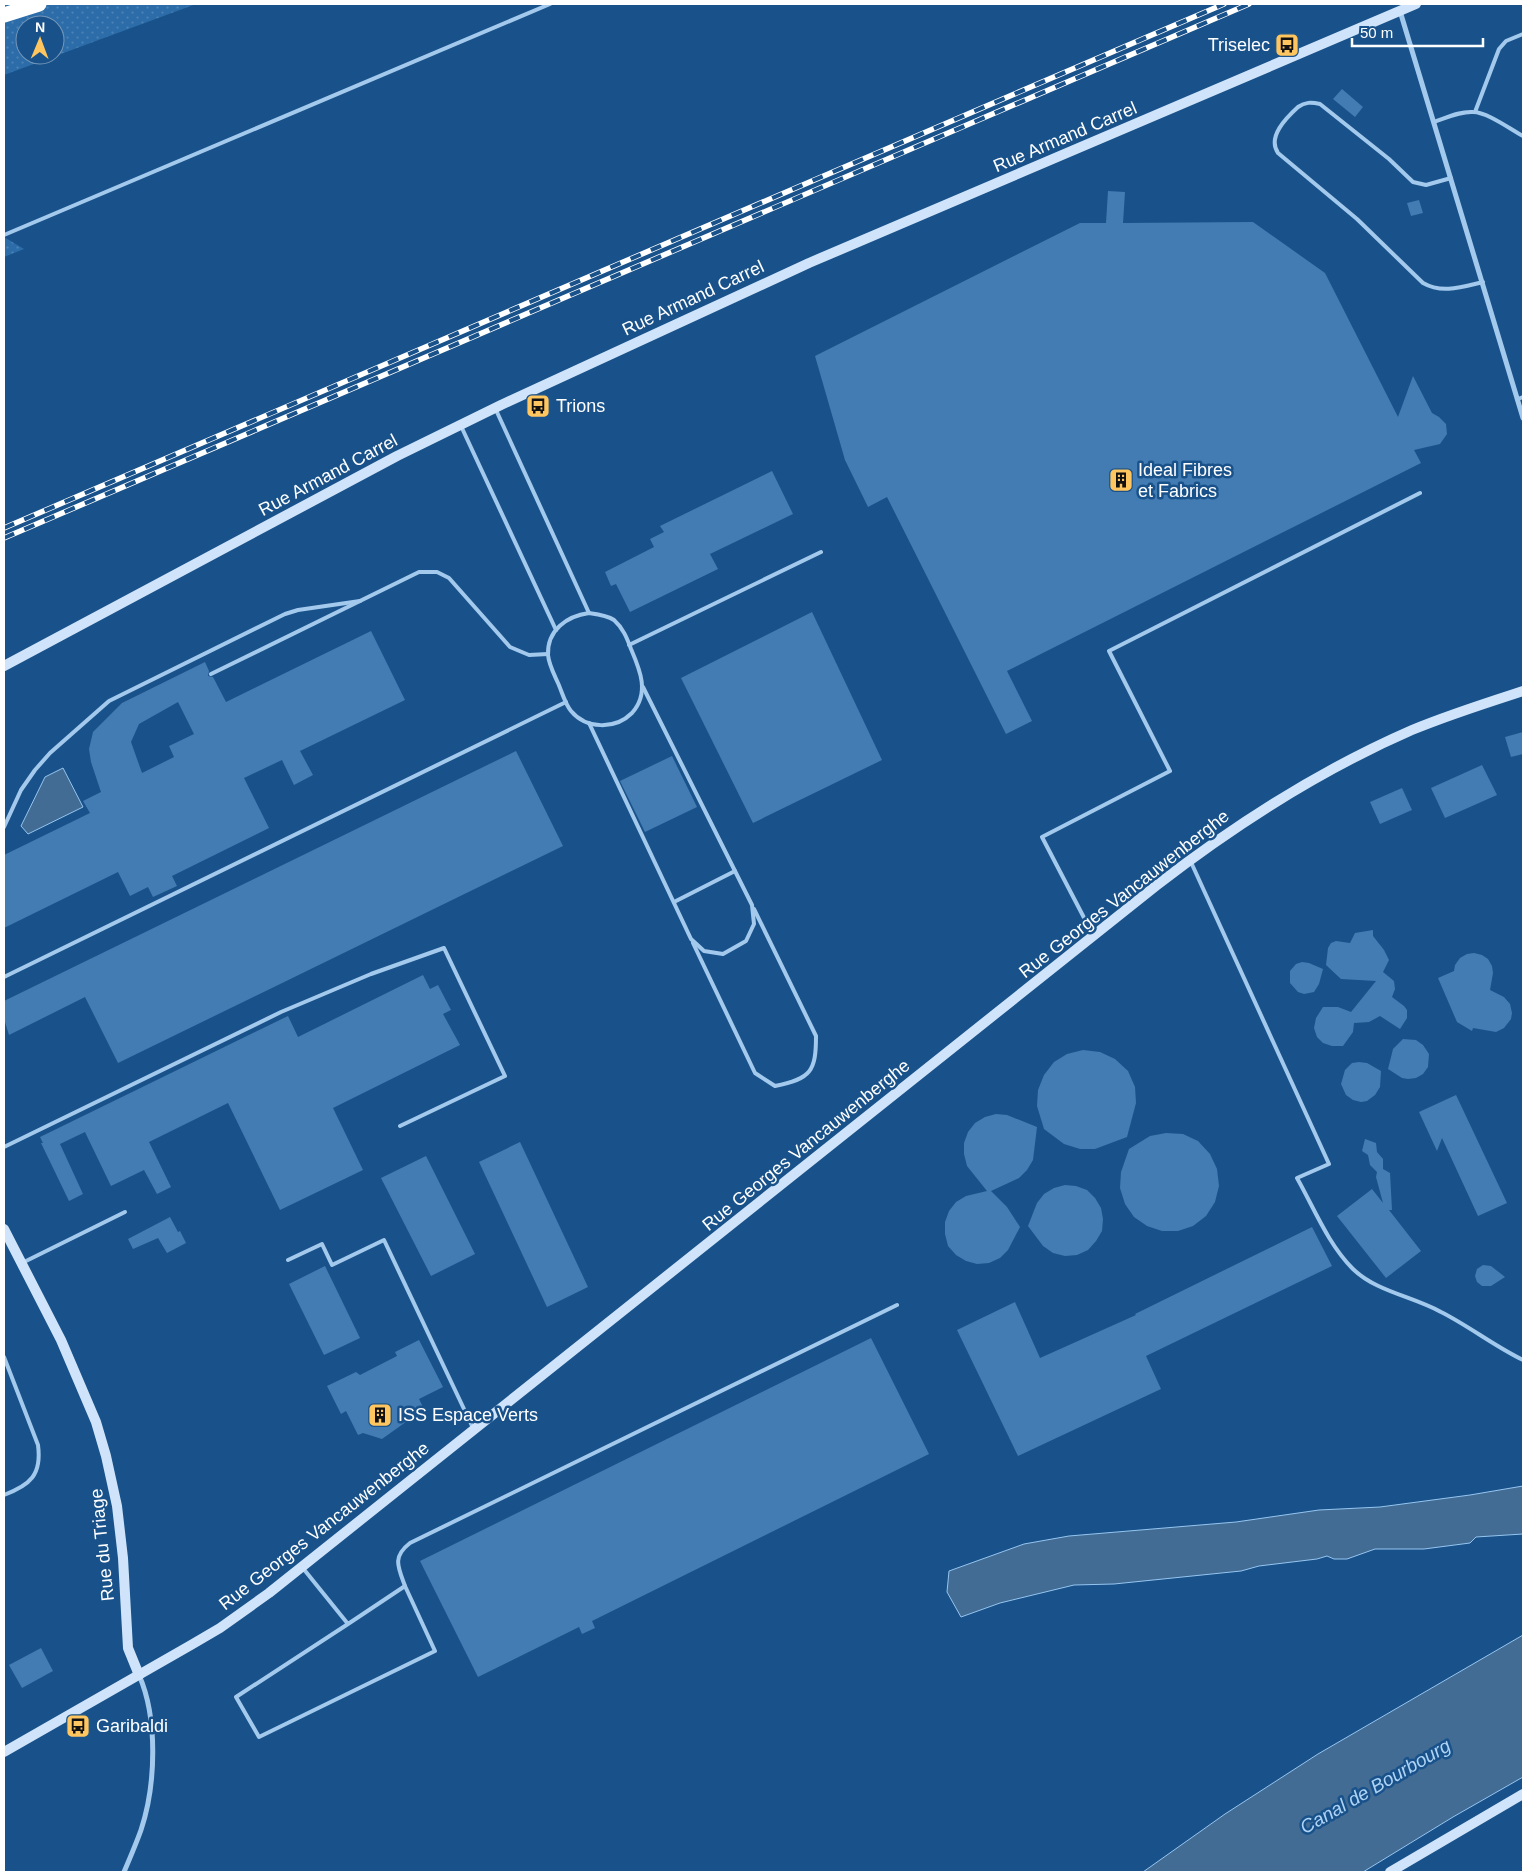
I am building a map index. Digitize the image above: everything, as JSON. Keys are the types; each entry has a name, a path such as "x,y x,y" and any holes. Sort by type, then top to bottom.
{"highway":[{"path":"4,13 33,4"},
{"path":"4,13 39,4"}],"street":[{"name":"Rue Armand Carrel","path":"4,666 460,424 774,279 1416,4"},
{"path":"1400,11 1482,282 1520,398 1523,418"},
{"name":"Rue Georges Vancauwenberghe","path":"4,1752 220,1628 302,1567 1190,860 1259,812 1304,785 1366,752 1438,720 1523,691"},
{"name":"Rue du Triage","path":"4,1229 76,1371 96,1422 106,1456 119,1524 128,1648 144,1690 151,1721 151,1772 148,1801 141,1829 124,1872"},
{"path":"1390,1872 1523,1794"}],"lane":[{"path":"4,236 550,4"},
{"path":"1475,112 1499,49 1506,41 1523,34"},
{"path":"1451,178 1426,185 1413,182 1389,159 1320,104 1302,104 1275,136 1274,147 1278,153 1357,219 1422,283 1434,288 1448,290 1482,282"},
{"path":"1434,122 1475,112 1523,136"},
{"path":"495,408 589,612"},
{"path":"460,424 556,630"},
{"path":"1094,937 1042,837 1170,771 1109,652 1420,493"},
{"path":"630,645 821,552"},
{"path":"211,674 419,572 437,572 449,578 510,646 529,655 548,654"},
{"path":"4,828 15,801 35,770 50,753 109,701 285,614 298,610 360,601"},
{"path":"589,612 601,614 613,620 623,630 642,673 643,688 640,701 632,713 621,721 607,725 580,720 570,710 550,667 548,654 550,641 556,630 570,618 589,612"},
{"path":"589,723 755,1073 775,1086 796,1082 810,1071 816,1056 816,1036 643,688"},
{"path":"4,977 566,702"},
{"path":"1190,860 1329,1164 1297,1178 1338,1250 1352,1268 1369,1282 1442,1312 1523,1360"},
{"path":"674,902 735,871"},
{"path":"691,939 704,951 723,954 746,941 754,924 752,905"},
{"path":"4,1147 281,1012 371,974 444,948 505,1076 400,1126"},
{"path":"22,1263 126,1212"},
{"path":"288,1260 322,1244 332,1265 384,1240 474,1430"},
{"path":"405,1586 236,1697 259,1737 435,1651 398,1567 400,1553 410,1542 897,1305"},
{"path":"4,1358 38,1445 39,1455 36,1472 30,1481 23,1487 4,1495"},
{"path":"302,1567 348,1624"}],"shaded area":[{"path":"4,4 196,4 65,52 65,15 15,15 15,65 31,65 4,75"},
{"path":"4,237 24,249 4,257"}],"water":[{"path":"63,768 83,807 28,834 21,826 45,777"},
{"path":"1523,1486 1523,1534 1476,1537 1470,1543 1424,1549 1375,1549 1347,1559 1334,1559 1327,1556 1317,1559 1259,1566 1241,1571 1114,1584 1074,1585 1000,1603 961,1617 947,1592 949,1571 1024,1544 1069,1536 1236,1522 1319,1510 1380,1507"},
{"name":"Canal de Bourbourg","path":"1523,1635 1523,1777 1363,1872 1143,1872 1225,1814 1318,1754"}],"building":[{"path":"1342,89 1363,107 1355,117 1333,99"},
{"name":"Ideal Fibres et Fabrics","path":"1108,191 1125,192 1123,223 1253,222 1325,273 1398,417 1413,376 1432,413 1446,424 1447,434 1440,444 1414,450 1421,463 1007,671 1032,721 1006,734 887,497 868,507 845,460 815,356 1080,223 1106,223"},
{"path":"1419,200 1423,213 1411,216 1407,203"},
{"path":"772,471 793,514 710,554 718,569 630,612 616,584 611,586 605,572 654,547 650,539 664,532 660,526"},
{"path":"812,612 882,760 753,823 681,678"},
{"path":"371,631 405,700 300,751 313,775 294,785 282,760 244,778 269,828 172,876 177,886 153,897 148,887 130,896 118,872 4,928 4,855 90,813 83,801 101,792 91,762 89,749 93,732 122,703 205,662 209,671 208,676 213,677 226,702","holes":["178,702 194,734 169,746 174,757 142,773 131,742 139,724"]},
{"path":"1523,732 1523,754 1511,757 1505,737"},
{"path":"516,751 563,846 118,1063 85,997 9,1035 4,1019 4,1001"},
{"path":"672,756 697,807 645,832 620,781"},
{"path":"1482,765 1497,795 1445,818 1431,788"},
{"path":"1402,788 1412,810 1380,824 1370,802"},
{"path":"1373,930 1373,936 1389,960 1383,972 1394,981 1395,989 1392,997 1407,1010 1407,1018 1400,1029 1380,1016 1369,1022 1354,1023 1353,1032 1343,1046 1332,1046 1323,1043 1317,1037 1314,1028 1316,1018 1323,1007 1338,1007 1351,1012 1376,981 1341,979 1326,965 1328,948 1331,943 1336,941 1350,943 1355,933"},
{"path":"1474,953 1488,959 1492,966 1493,973 1490,990 1504,997 1510,1004 1511,1019 1504,1028 1496,1032 1473,1028 1472,1031 1457,1022 1438,978 1454,971 1455,965 1460,958"},
{"path":"1302,962 1323,969 1319,984 1314,992 1304,994 1298,992 1290,983 1290,971 1296,964"},
{"path":"423,975 430,989 438,985 451,1010 443,1014 460,1045 333,1108 363,1170 280,1210 228,1103 149,1142 171,1187 157,1194 144,1170 111,1186 85,1132 60,1144 83,1194 69,1201 41,1143 43,1143 40,1137 288,1016 298,1037"},
{"path":"1403,1039 1416,1040 1423,1045 1429,1054 1428,1067 1423,1074 1416,1078 1402,1078 1388,1069 1393,1049"},
{"path":"1083,1050 1100,1052 1115,1059 1128,1071 1135,1087 1136,1103 1127,1137 1095,1149 1080,1149 1064,1144 1044,1129 1037,1106 1038,1090 1044,1075 1054,1062 1067,1054"},
{"path":"1352,1063 1367,1063 1381,1071 1380,1087 1375,1095 1367,1101 1361,1102 1353,1100 1346,1095 1341,1084 1345,1070"},
{"path":"1456,1095 1507,1203 1478,1216 1442,1138 1437,1151 1419,1112"},
{"path":"996,1114 1007,1115 1037,1127 1033,1160 1019,1178 991,1191 1007,1207 1020,1227 1008,1250 1000,1258 989,1263 977,1264 966,1261 956,1255 948,1246 945,1222 949,1211 956,1202 966,1196 987,1191 967,1166 964,1143 968,1132 975,1123 985,1117"},
{"path":"1166,1133 1183,1134 1198,1141 1210,1154 1217,1169 1219,1186 1215,1202 1206,1216 1193,1226 1178,1231 1162,1231 1147,1226 1134,1217 1125,1204 1120,1188 1121,1172 1129,1149 1150,1136"},
{"path":"1365,1139 1376,1143 1377,1152 1383,1159 1383,1169 1390,1173 1392,1210 1389,1210 1421,1251 1386,1278 1337,1216 1372,1189 1383,1203 1376,1177 1377,1172 1370,1165 1368,1155 1362,1151"},
{"path":"520,1142 588,1287 547,1307 479,1162"},
{"path":"426,1156 475,1254 431,1276 381,1178"},
{"path":"1065,1185 1087,1190 1101,1208 1103,1219 1102,1231 1096,1241 1088,1250 1077,1255 1065,1256 1053,1253 1043,1246 1028,1226 1037,1203 1044,1194 1054,1188"},
{"path":"170,1217 186,1243 167,1253 158,1238 133,1249 128,1239"},
{"path":"1312,1227 1332,1266 1146,1356 1161,1389 1018,1456 957,1330 1015,1302 1040,1358 1136,1315"},
{"path":"1483,1265 1491,1266 1505,1277 1491,1286 1482,1286 1477,1282 1475,1276 1477,1269"},
{"path":"325,1266 360,1338 324,1355 289,1284"},
{"path":"871,1338 929,1454 592,1621 595,1628 582,1634 579,1627 478,1677 420,1561"},
{"path":"419,1340 443,1387 419,1399 423,1407 415,1411 417,1414 382,1439 363,1433 358,1435 346,1411 341,1414 327,1386 356,1372 360,1375 397,1356 395,1352"},
{"path":"41,1648 53,1671 22,1688 9,1665"}],"railway":[{"path":"4,528 1224,4"},
{"path":"4,538 1249,4"}],"place":[{"name":"Triselec","path":"1287,45"},
{"name":"Trions","path":"538,406"},
{"name":"Ideal Fibres et Fabrics","path":"1121,480"},
{"name":"ISS Espace Verts","path":"380,1415"},
{"name":"Garibaldi","path":"78,1726"}]}
